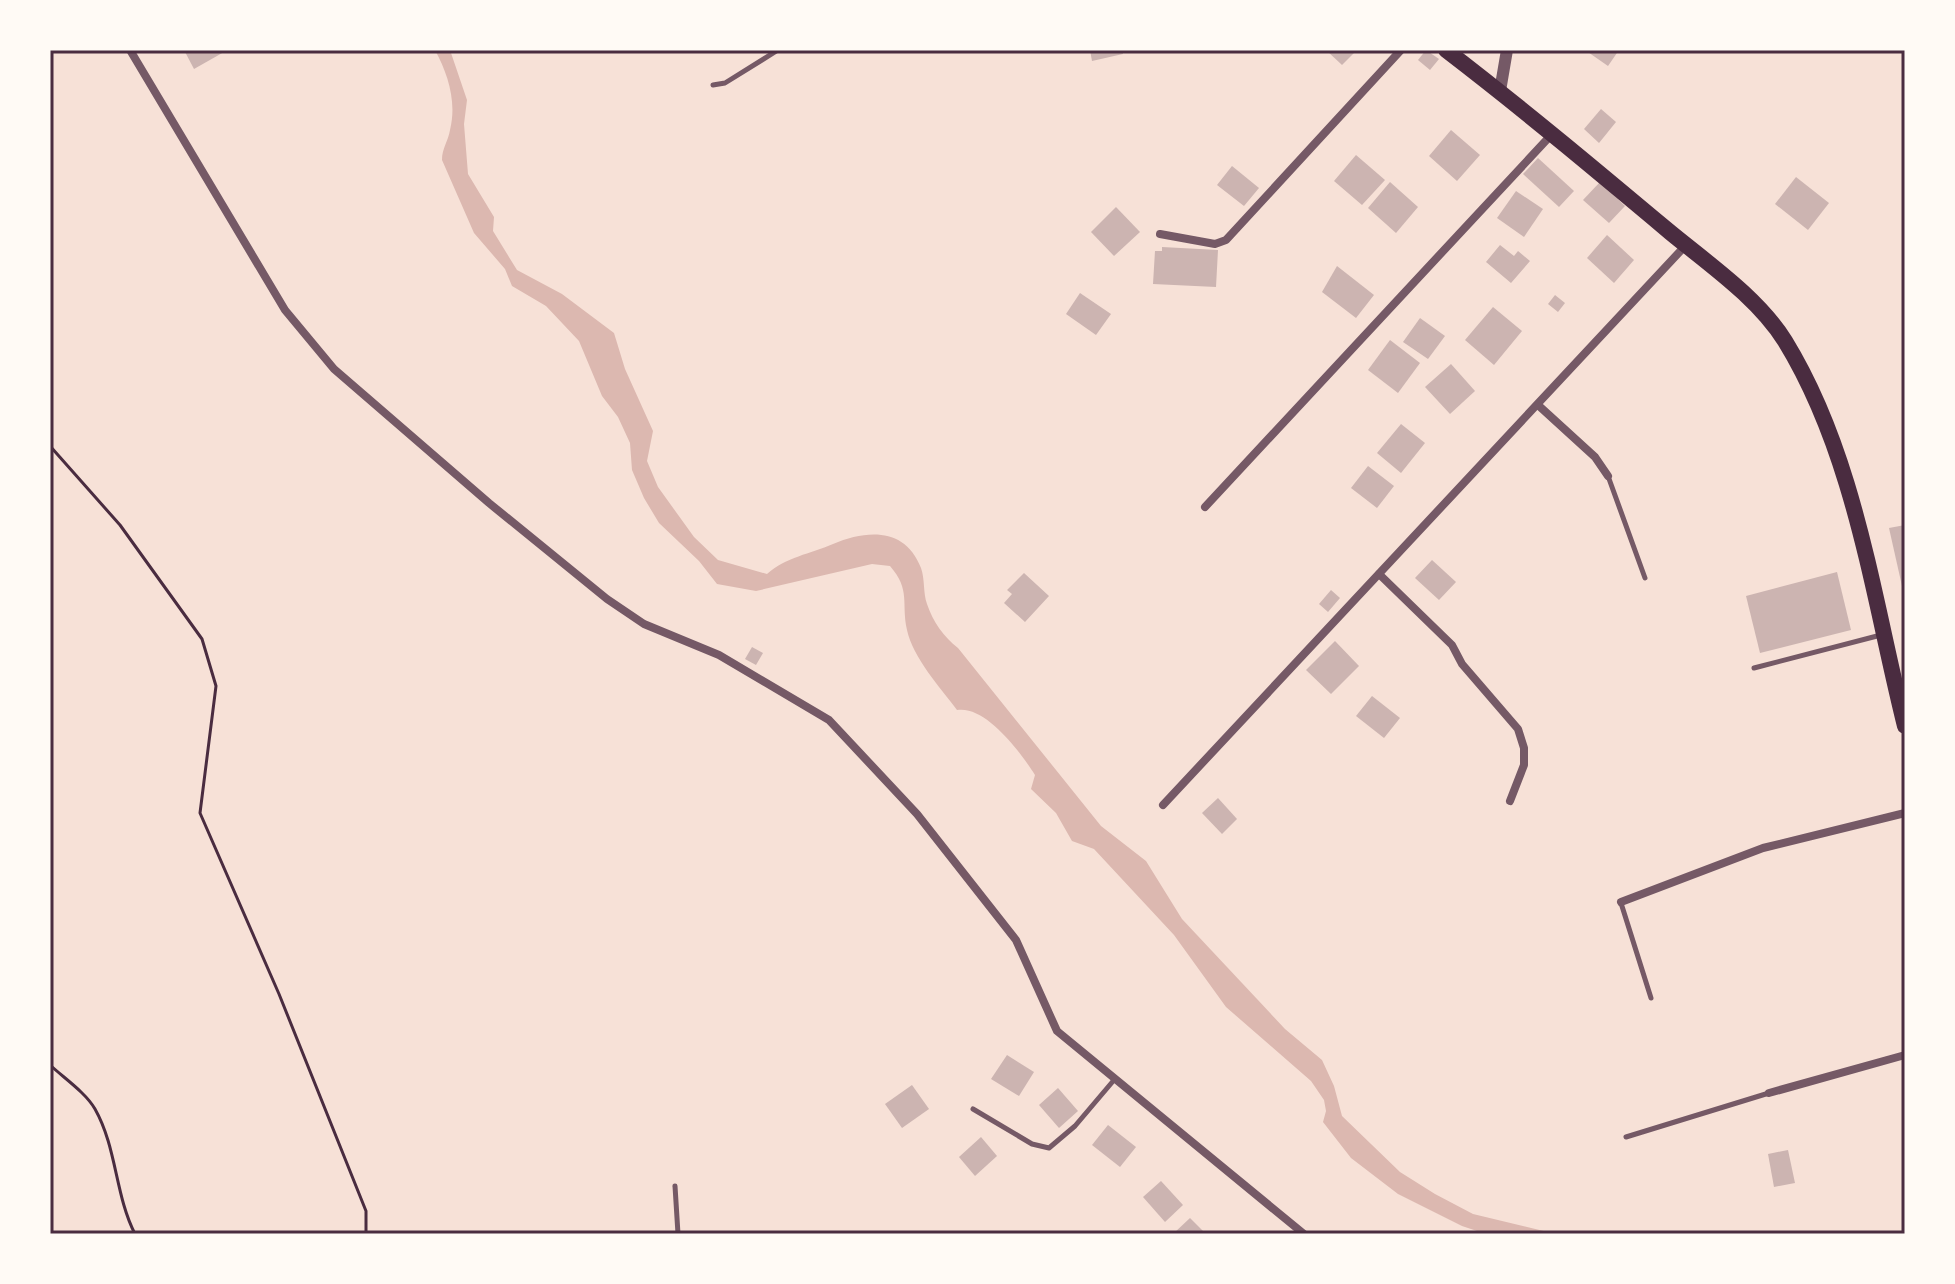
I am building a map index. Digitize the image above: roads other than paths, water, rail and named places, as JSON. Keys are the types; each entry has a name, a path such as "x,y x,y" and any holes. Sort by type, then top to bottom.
{"main road":[{"path":"1446,50 1553,133 1686,245 1768,318 1784,340 1802,375 1849,497 1883,635 1899,677 1905,726"}],"street":[{"path":"130,50 285,310 334,369 489,503 607,599 644,624 719,655 829,720 917,814 1016,940 1057,1031 1304,1234"},
{"path":"1160,234 1215,244 1226,240 1401,50"},
{"path":"1500,91 1507,50"},
{"path":"1205,507 1553,133"},
{"path":"1163,805 1686,245"},
{"path":"1538,405 1595,457 1608,476"},
{"path":"1379,574 1452,645 1462,664 1518,729 1524,748 1524,765 1510,801"},
{"path":"1621,902 1763,848 1905,813"},
{"path":"1769,1093 1905,1055"}],"lane":[{"path":"713,85 725,83 778,50"},
{"path":"1608,476 1645,578"},
{"path":"1754,668 1883,635"},
{"path":"1621,902 1651,998"},
{"path":"973,1109 1032,1144 1049,1148 1075,1126 1114,1080"},
{"path":"1626,1137 1769,1093"},
{"path":"675,1186 678,1234"}]}
